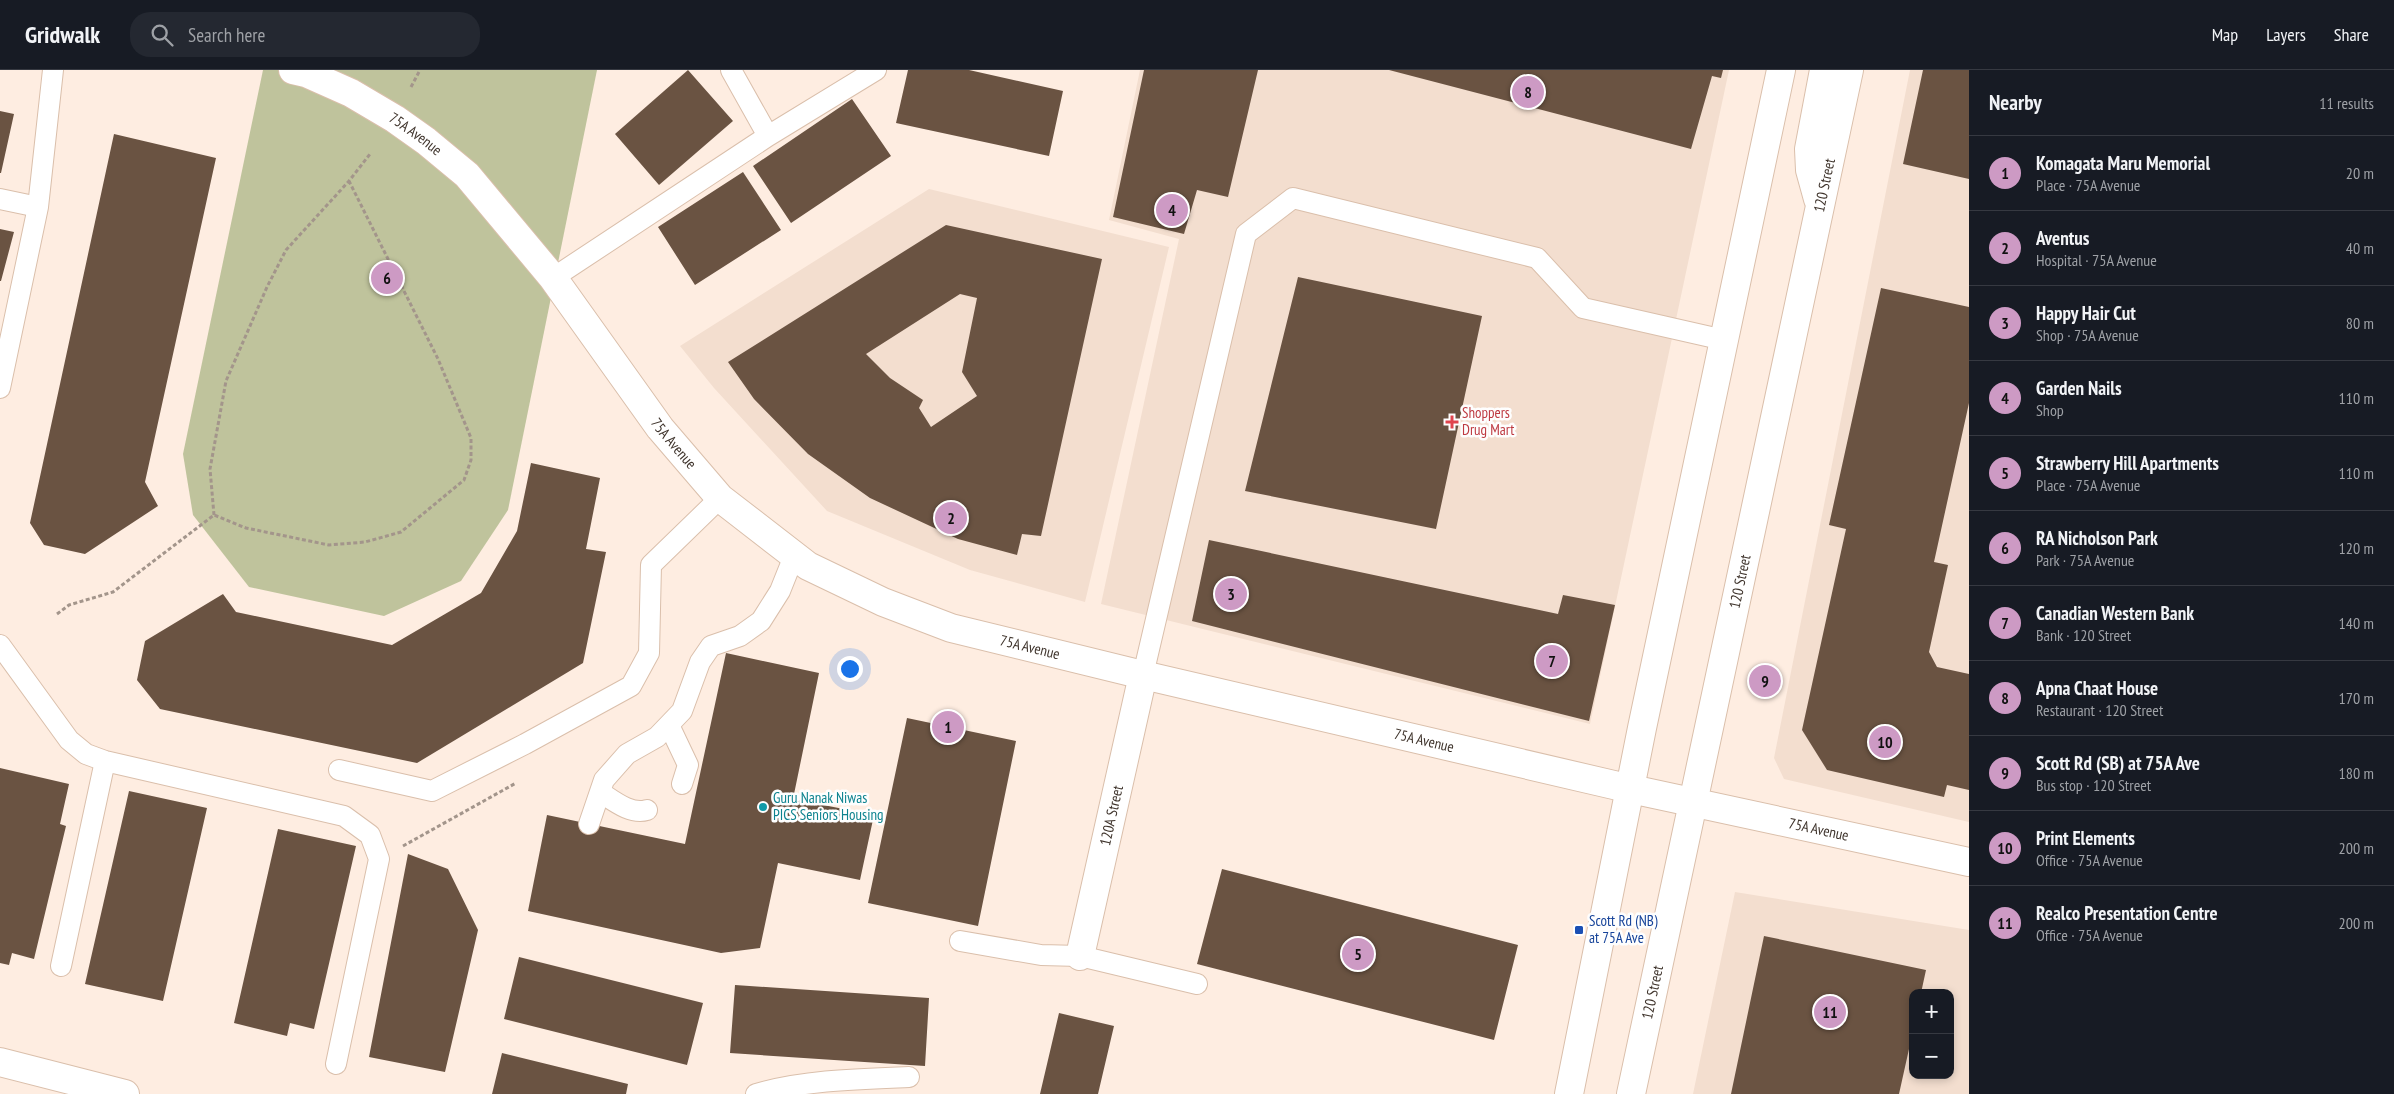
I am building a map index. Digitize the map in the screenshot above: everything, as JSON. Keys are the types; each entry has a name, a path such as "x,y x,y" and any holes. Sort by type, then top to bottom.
{"street":[{"name":"75A Avenue","path":"293,70 306,73 351,93 395,119 426,141 466,175 553,278 660,428 720,498 808,566 883,602 951,628 1143,675 1631,789 1969,862"},
{"path":"1569,1094 1781,70"},
{"path":"1820,207 1810,170 1809,149 1824,70"},
{"name":"120 Street","path":"1630,1094 1850,70"},
{"name":"120A Street","path":"1080,956 1143,675"},
{"path":"0,1062 124,1094"}],"lane":[{"path":"0,388 38,207 54,70"},
{"path":"731,70 768,136"},
{"path":"553,278 768,136 876,70"},
{"path":"1143,675 1246,234 1293,198 1537,258 1583,308 1724,340"},
{"path":"0,199 38,207"},
{"path":"339,770 432,790 525,744 631,686 649,653 651,565 720,498"},
{"path":"589,824 604,780 627,754 657,737 682,711 700,662 711,646 740,636 761,621 780,592 794,556"},
{"path":"2,652 69,740 86,754 105,762 344,816 370,835 379,860 336,1064"},
{"path":"669,725 688,765 682,784"},
{"path":"61,966 105,762"},
{"path":"600,792 627,808 641,812 647,810"},
{"path":"960,941 1041,955 1080,956 1197,984"},
{"path":"756,1094 789,1086 845,1080 909,1077"}],"path":[{"path":"411,87 420,70"},
{"path":"214,515 210,469 226,381 267,286 286,250 370,154"},
{"path":"214,515 246,528 329,545 365,542 401,532 464,480 471,460 471,438 438,359 348,181"},
{"path":"57,614 69,605 113,592 214,515"}],"shaded area":[{"path":"1140,70 1729,70 1590,724 1101,604 1179,239 1109,220"},
{"path":"1910,70 1969,70 1969,822 1784,779 1774,758"},
{"path":"929,189 1169,247 1085,602 970,570 827,511 714,388 680,346"},
{"path":"1735,892 1969,930 1969,1094 1693,1094"}],"green space":[{"path":"263,70 597,70 508,510 461,581 384,616 249,587 193,515 183,454"}],"building":[{"path":"688,70 733,121 659,185 615,134"},
{"path":"908,70 969,70 1063,91 1049,156 896,123"},
{"path":"1144,70 1258,70 1228,197 1197,190 1184,234 1113,217"},
{"path":"1389,70 1723,70 1721,78 1712,76 1691,149"},
{"path":"1923,70 1969,70 1969,179 1903,164"},
{"path":"852,99 891,156 791,223 753,166"},
{"path":"0,111 14,114 1,173 0,173"},
{"path":"114,134 216,158 145,482 158,506 85,554 44,545 30,523"},
{"path":"743,172 781,230 695,285 658,227"},
{"path":"946,225 1102,259 1041,536 1022,534 1017,555 958,539 870,498 808,454 754,399 728,362","holes":["960,294 977,298 962,372 977,396 931,427 919,408 923,400 890,378 866,354"]},
{"path":"0,229 14,232 1,281 0,281"},
{"path":"1298,277 1482,316 1436,529 1245,491"},
{"path":"1881,288 1969,307 1969,403 1934,562 1948,565 1929,652 1937,667 1969,674 1969,790 1947,785 1944,797 1827,770 1802,730 1846,529 1829,525"},
{"path":"531,463 600,478 586,549 606,552 583,663 417,763 160,709 137,680 145,641 223,594 236,612 392,645 481,593 517,531"},
{"path":"1209,540 1558,614 1563,595 1615,605 1589,721 1192,621"},
{"name":"Guru Nanak Niwas PICS Seniors Housing","path":"726,653 819,673 793,799 874,815 860,880 778,863 760,948 721,953 528,911 547,815 685,844"},
{"path":"907,718 1016,741 978,926 868,903"},
{"path":"0,768 69,784 60,824 66,826 34,959 12,953 9,965 0,963"},
{"path":"129,791 207,808 163,1001 85,984"},
{"path":"278,829 356,846 314,1029 290,1023 287,1036 234,1023"},
{"path":"408,854 448,869 478,930 445,1072 369,1057"},
{"path":"1222,869 1518,945 1494,1040 1197,964"},
{"path":"1764,936 1926,970 1922,989 1909,989 1909,1049 1899,1094 1731,1094"},
{"path":"519,957 703,1003 687,1065 504,1019"},
{"path":"735,985 929,998 925,1066 730,1053"},
{"path":"1059,1013 1114,1026 1098,1094 1040,1094"},
{"path":"502,1053 628,1084 626,1094 492,1094"}],"place":[{"name":"Apna Chaat House","path":"1528,92"},
{"name":"Garden Nails","path":"1172,210"},
{"name":"RA Nicholson Park","path":"387,278"},
{"name":"Shoppers Drug Mart","path":"1452,422"},
{"name":"Aventus","path":"951,518"},
{"name":"Happy Hair Cut","path":"1231,594"},
{"name":"Canadian Western Bank","path":"1552,661"},
{"name":"Scott Rd (SB) at 75A Ave","path":"1765,681"},
{"name":"Komagata Maru Memorial","path":"948,727"},
{"name":"Print Elements","path":"1885,742"},
{"name":"Guru Nanak Niwas PICS Seniors Housing","path":"763,807"},
{"name":"Scott Rd (NB) at 75A Ave","path":"1579,930"},
{"name":"Strawberry Hill Apartments","path":"1358,954"},
{"name":"Realco Presentation Centre","path":"1830,1012"}]}
